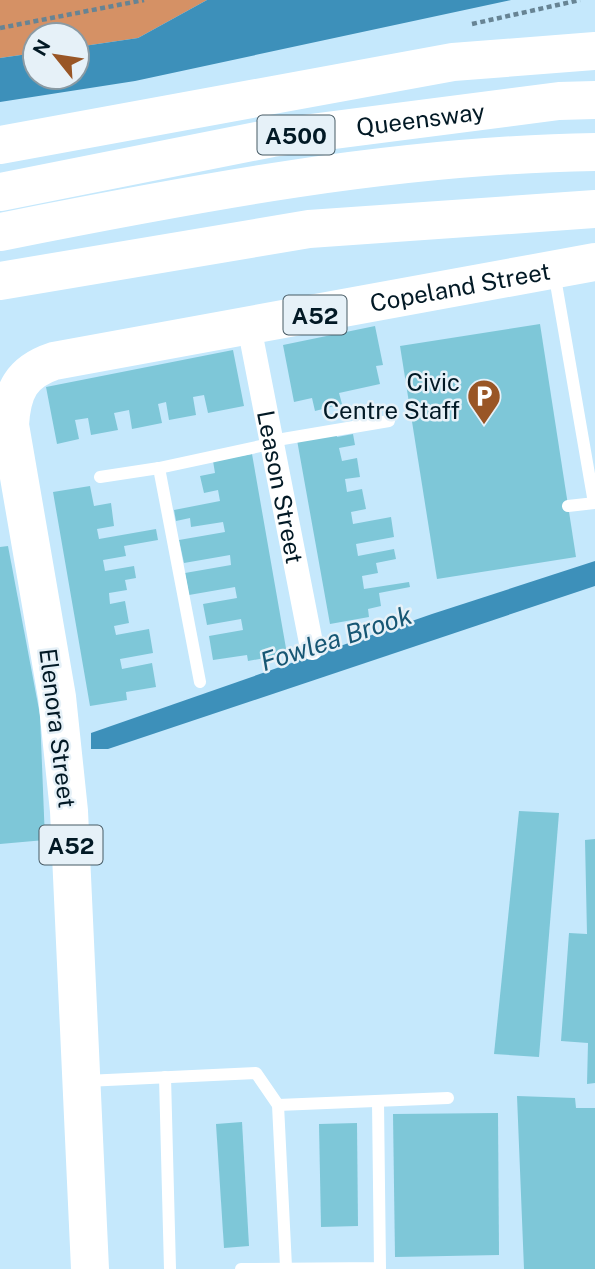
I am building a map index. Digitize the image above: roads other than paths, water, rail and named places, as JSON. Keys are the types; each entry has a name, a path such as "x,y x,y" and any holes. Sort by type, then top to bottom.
{"main road":[{"path":"0,145 453,62 595,51"},
{"name":"Queensway","path":"0,192 272,138 559,101 595,100"},
{"name":"Queensway","path":"0,232 128,207 397,164 595,152"},
{"path":"456,160 595,163"},
{"path":"0,281 309,229 595,209"},
{"name":"Copeland Street","path":"35,367 595,262"},
{"name":"Elenora Street","path":"35,367 19,383 11,402 10,425 57,697 69,811 90,1269"}],"street":[{"name":"Leason Street","path":"249,326 312,648"}],"lane":[{"path":"554,270 594,503 568,506"},
{"path":"100,477 159,468 389,421"},
{"path":"159,468 200,682"},
{"path":"83,1081 256,1073 278,1105 286,1267"},
{"path":"165,1077 170,1269"},
{"path":"278,1105 448,1098"},
{"path":"241,1269 380,1268 378,1102"}],"water":[{"path":"207,0 511,0 135,81 91,88 91,45 138,38"},
{"path":"21,55 21,91 71,91 0,102 0,58"},
{"path":"595,561 595,586 108,749 91,749 91,733 432,614"}],"place":[{"name":"Civic Centre Staff","path":"484,426"}],"water label":[{"name":"Fowlea Brook","path":"336,638"}]}
